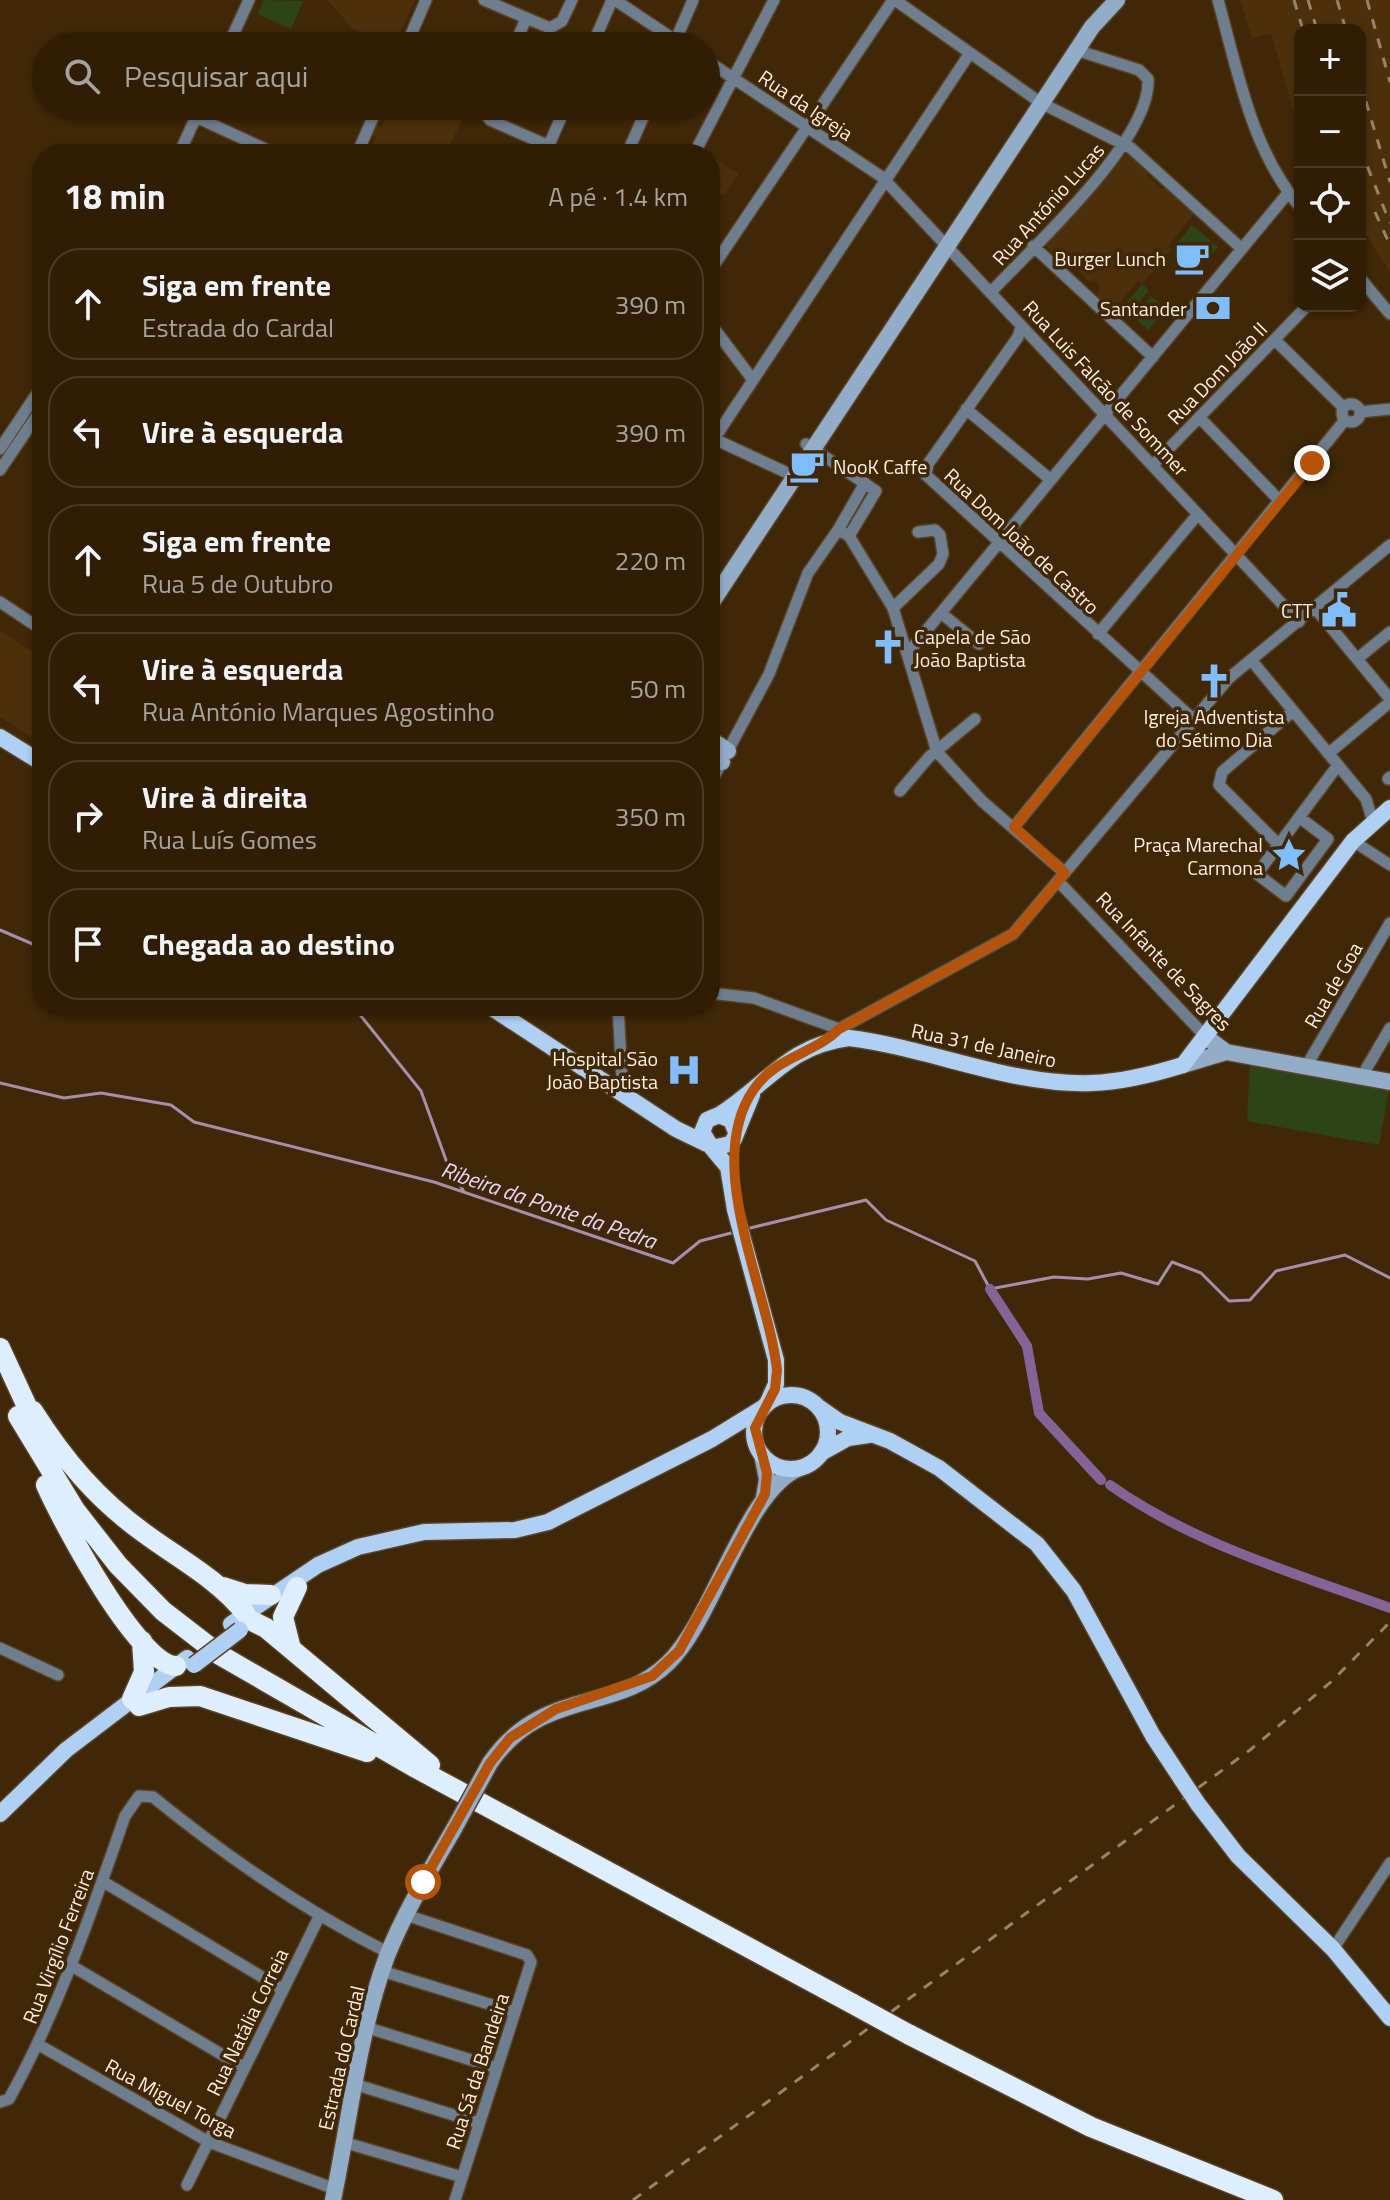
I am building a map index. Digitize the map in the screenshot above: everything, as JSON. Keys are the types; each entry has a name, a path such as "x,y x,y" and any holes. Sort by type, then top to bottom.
{"highway":[{"path":"0,1348 48,1452 86,1513 121,1557 173,1609 260,1671 554,1840 908,2034 1091,2127 1273,2200"},
{"path":"0,1370 77,1549 142,1641 161,1662 185,1666 188,1687 200,1696"},
{"path":"20,1391 61,1454 91,1489 146,1535 223,1587 245,1594 271,1595"},
{"path":"18,1416 89,1530 133,1582 163,1611 264,1683 423,1766"},
{"path":"223,1587 242,1622 291,1649 423,1766"},
{"path":"291,1649 283,1617 297,1587"},
{"path":"142,1641 144,1672 135,1703 200,1696 423,1766"}],"main road":[{"path":"0,737 32,757"},
{"path":"1183,1065 1353,841 1389,808"},
{"path":"505,1016 709,1146 725,1148 735,1136 754,1089"},
{"path":"833,1035 774,1068 754,1089 713,1118 702,1132 709,1146 728,1167 776,1360 787,1381 840,1422 879,1437 953,1477 1047,1554 1074,1591 1145,1722 1198,1804 1255,1873 1333,1949 1390,2018"},
{"name":"Rua 31 de Janeiro","path":"833,1035 1051,1081 1093,1083 1144,1077 1183,1065"},
{"path":"661,1117 688,1123 713,1118 731,1120 735,1136 738,1210"},
{"path":"760,1451 755,1424 776,1384 776,1360"},
{"path":"242,1622 271,1595 333,1556 371,1543 424,1532 515,1530 538,1526 712,1439 786,1395 813,1403 828,1431 821,1454"},
{"path":"712,1439 738,1436 779,1467 800,1468 853,1436 879,1437"},
{"path":"0,1814 26,1787 242,1622 371,1543"}],"street":[{"path":"235,32 249,0"},
{"path":"412,32 426,0"},
{"path":"484,0 545,27 562,21 572,0"},
{"path":"599,32 614,0 661,32"},
{"path":"682,32 693,0"},
{"path":"720,105 774,0"},
{"path":"720,256 894,0 1038,101 1125,146 1242,249"},
{"path":"720,589 809,446 1104,0"},
{"path":"1038,101 1117,0"},
{"path":"1218,0 1258,137 1294,200"},
{"path":"520,32 526,19"},
{"name":"Rua António Lucas","path":"992,291 1125,146 1149,94 1148,79 1139,70 1076,50"},
{"path":"720,427 970,53"},
{"name":"Rua da Igreja","path":"720,70 885,180"},
{"path":"184,144 194,120"},
{"path":"213,120 257,144"},
{"path":"361,144 372,120"},
{"path":"491,120 536,144"},
{"path":"550,144 560,120"},
{"path":"631,144 642,120"},
{"path":"699,144 712,120"},
{"name":"Rua Luis Falcão de Sommer","path":"885,180 1299,622"},
{"path":"907,654 1288,193"},
{"path":"1033,246 1153,357"},
{"path":"1366,285 1390,314"},
{"name":"Rua Dom João II","path":"1153,465 1301,312"},
{"name":"Rua Dom João de Castro","path":"1021,327 1018,337 926,466 926,475 1193,719"},
{"path":"720,336 753,380"},
{"path":"1014,827 1345,420 1343,407 1275,340"},
{"path":"0,449 32,401"},
{"path":"1343,407 1353,404 1360,412"},
{"path":"966,409 1051,480"},
{"path":"1360,412 1390,409"},
{"path":"1345,420 1355,421 1360,412"},
{"path":"1199,417 1279,500"},
{"path":"0,470 32,423"},
{"path":"720,442 791,474"},
{"path":"809,446 876,491 849,536"},
{"path":"720,577 791,474"},
{"path":"720,756 769,674 808,573 865,483"},
{"path":"1098,634 1198,514"},
{"path":"838,530 849,536 893,608 937,752"},
{"path":"893,608 939,564 943,554 940,535 935,530 918,532"},
{"path":"720,994 754,998 833,1035 1013,934 1229,678 1388,551"},
{"path":"0,602 32,623"},
{"path":"1315,608 1390,701 1329,753"},
{"path":"941,613 979,644"},
{"path":"1357,659 1390,632"},
{"path":"1252,661 1366,799 1373,822"},
{"path":"1279,845 1219,785 1219,778 1222,772 1293,711"},
{"path":"900,791 929,757 975,719"},
{"name":"Rua Infante de Sagres","path":"937,752 982,801 1014,827 1062,877 1206,1037 1226,1052 1390,1082"},
{"path":"1299,817 1328,839 1286,896 1257,874 1279,845 1299,817 1338,765"},
{"path":"1366,799 1389,808"},
{"path":"1353,841 1390,865"},
{"name":"Rua de Goa","path":"1307,1065 1390,923"},
{"path":"871,1012 867,1028 872,1041"},
{"path":"618,1089 622,1079 619,1016"},
{"path":"1362,1076 1390,1028"},
{"name":"Rua 31 de Janeiro","path":"1183,1065 1226,1052"},
{"path":"759,1509 767,1479 760,1451"},
{"path":"759,1509 777,1484 800,1468"},
{"name":"Estrada do Cardal","path":"334,2195 365,2027 382,1971 406,1915 490,1763 510,1738 537,1718 564,1706 626,1688 668,1664 696,1625 759,1509"},
{"path":"0,1648 58,1675"},
{"name":"Rua Virgílio Ferreira","path":"0,2102 9,2099 39,2045 72,1966 125,1816 139,1796 153,1797 251,1874 319,1917"},
{"path":"1333,1949 1390,1863"},
{"path":"102,1881 282,1989"},
{"name":"Rua Sá da Bandeira","path":"406,1915 527,1955 531,1962 455,2200"},
{"path":"319,1917 389,1953"},
{"name":"Rua Natália Correia","path":"187,2185 319,1917"},
{"path":"72,1966 243,2067"},
{"path":"382,1971 515,2012"},
{"path":"365,2027 497,2068"},
{"name":"Rua Miguel Torga","path":"39,2045 209,2142 334,2195"},
{"path":"354,2084 479,2123"},
{"path":"343,2142 462,2177"}],"shaded area":[{"path":"327,0 415,0 401,32 360,32 353,29"},
{"path":"1240,0 1390,0 1390,273 1366,234 1366,24 1294,24 1294,113 1271,33 1252,38"},
{"path":"384,120 462,120 451,144 373,144 376,137 370,134 374,125 381,127"},
{"path":"1126,155 1131,155 1152,171 1146,174 1162,189 1169,187 1194,214 1168,246 1172,249 1142,284 1138,281 1118,305 1110,307 1097,296 1100,285 1093,279 1090,282 1063,255 1061,264 1046,246 1055,230 1058,232"},
{"path":"720,162 739,174 723,196 720,194"},
{"path":"0,630 32,651 32,738 0,717"}],"green space":[{"path":"264,0 303,1 291,29 257,14"},
{"path":"1192,225 1218,247 1208,259 1187,245 1178,255 1172,249"},
{"path":"1142,284 1149,290 1140,301 1145,304 1151,296 1166,309 1148,330 1122,308"},
{"path":"1250,1058 1390,1085 1379,1145 1247,1121"}],"waterway":[{"path":"0,930 32,944"},
{"path":"361,1016 421,1091 446,1160 464,1192"},
{"name":"Ribeira da Ponte da Pedra","path":"0,1083 64,1098 101,1093 171,1105 194,1122 434,1182 673,1263 700,1241 735,1232"},
{"name":"Ribeira da Ponte da Pedra","path":"746,1229 866,1200 886,1220 975,1261 990,1289 1054,1277 1088,1279 1121,1273 1158,1284 1172,1262 1201,1273 1229,1301 1250,1300 1276,1271 1345,1255 1390,1278"},
{"path":"990,1289 1027,1346 1039,1413 1101,1480"},
{"path":"1110,1485 1142,1506 1210,1541 1390,1608"}],"railway":[{"path":"1294,0 1301,24"},
{"path":"1308,0 1315,24"},
{"path":"1337,0 1344,24"},
{"path":"1367,0 1390,82"},
{"path":"1364,96 1390,182"},
{"path":"1366,163 1390,223"},
{"path":"1375,212 1390,245"},
{"path":"633,2200 1250,1750 1332,1681 1390,1622"}],"place":[{"name":"Burger Lunch","path":"1192,258"},
{"name":"Santander","path":"1213,308"},
{"name":"NooK Caffe","path":"807,466"},
{"name":"CTT","path":"1339,610"},
{"name":"Capela de São João Baptista","path":"888,647"},
{"name":"Igreja Adventista do Sétimo Dia","path":"1214,681"},
{"name":"Praça Marechal Carmona","path":"1289,855"},
{"name":"Hospital São João Baptista","path":"684,1070"}],"route":[{"path":"423,1882 490,1763 510,1738 537,1718 556,1709 626,1688 652,1676 668,1664 696,1625 762,1502 767,1473 754,1436 755,1424 775,1389 777,1370 763,1304 743,1234 734,1139 754,1089 774,1068 798,1052 827,1041 839,1029 1013,934 1065,873 1014,827 1138,671 1312,463"}]}
